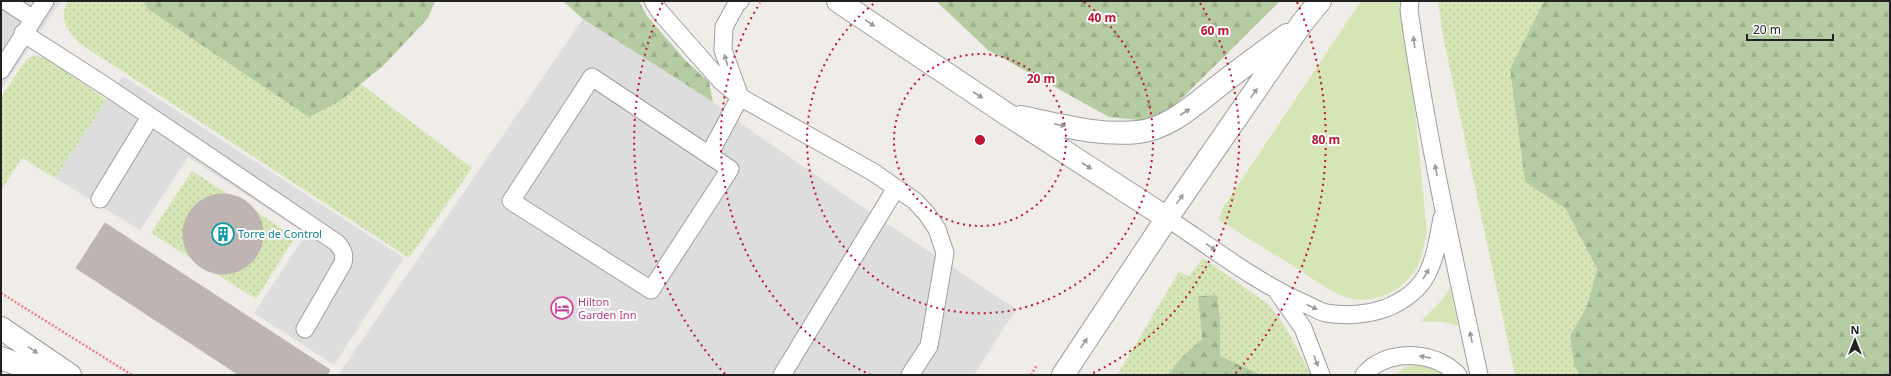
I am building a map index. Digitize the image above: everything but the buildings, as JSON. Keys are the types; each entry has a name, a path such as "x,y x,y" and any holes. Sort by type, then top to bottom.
{"street":[{"path":"838,1 1008,115 1167,218"},
{"path":"1063,375 1167,218 1302,23 1320,1"},
{"path":"1008,115 1088,131 1112,133 1139,132 1160,126 1187,111 1302,23"},
{"path":"1,328 70,375"},
{"path":"1,358 46,375"}],"lane":[{"path":"6,1 33,19"},
{"path":"1,70 6,49 23,33 45,1"},
{"path":"652,1 721,81 740,97 873,172 915,201 927,214 937,229 945,253 929,346 910,375"},
{"path":"709,156 740,97 723,50 724,27 737,3 740,1"},
{"path":"1410,1 1418,73 1443,208 1479,375"},
{"path":"23,33 337,243 345,256 343,263 305,329"},
{"path":"592,77 709,156 730,169 651,290 511,201 592,77"},
{"path":"100,199 150,117"},
{"path":"782,375 896,188"},
{"path":"1167,218 1277,291 1324,312 1352,315 1379,310 1402,301 1416,289 1426,276 1435,257 1443,208"},
{"path":"1277,291 1303,328 1321,375"},
{"path":"1364,375 1375,365 1392,358 1416,355 1435,359 1452,368 1458,375"}],"path":[{"path":"1,293 132,375"}],"green space":[{"path":"68,1 143,1 148,9 340,101 361,84 472,168 409,258 79,43 65,24 64,13"},
{"path":"143,1 435,1 428,18 384,65 340,101 309,117 148,9"},
{"path":"563,1 639,1 647,16 685,60 709,82 713,102 583,19"},
{"path":"936,1 1280,1 1158,122 1109,117 988,50"},
{"path":"1361,1 1404,1 1427,232 1419,263 1409,279 1395,290 1387,294 1362,300 1345,297 1329,289 1219,220 1222,209"},
{"path":"1438,1 1544,1 1510,69 1525,182 1566,209 1597,269 1587,306 1570,336 1574,365 1580,375 1515,375 1443,36"},
{"path":"1544,1 1890,1 1890,375 1580,375 1574,365 1570,336 1587,306 1597,269 1566,209 1525,182 1510,69"},
{"path":"34,55 49,60 107,100 55,178 22,158 1,190 1,97 26,60"},
{"path":"192,171 240,202 231,217 223,216 216,218 207,228 207,240 211,246 225,252 236,248 241,238 241,232 240,226 236,220 246,205 295,237 256,299 151,233"},
{"path":"1203,258 1269,305 1286,328 1311,375 1262,375 1220,356 1220,317 1216,295 1198,296 1202,339 1181,358 1168,375 1117,375 1179,272 1189,276"},
{"path":"1450,288 1458,326 1444,322 1420,322 1441,301"},
{"path":"1217,295 1220,317 1220,356 1262,375 1168,375 1181,358 1202,339 1198,296"},
{"path":"1424,364 1450,375 1396,375 1405,367"}],"shaded area":[{"path":"1,1 61,1 1,90"},
{"path":"583,19 713,102 740,123 883,221 1016,309 974,375 338,375"},
{"path":"123,76 404,258 334,365 254,313 306,234 188,157 140,230 55,178"}],"place":[{"name":"Torre de Control","path":"223,234"},
{"name":"Hilton Garden Inn","path":"562,308"}]}
